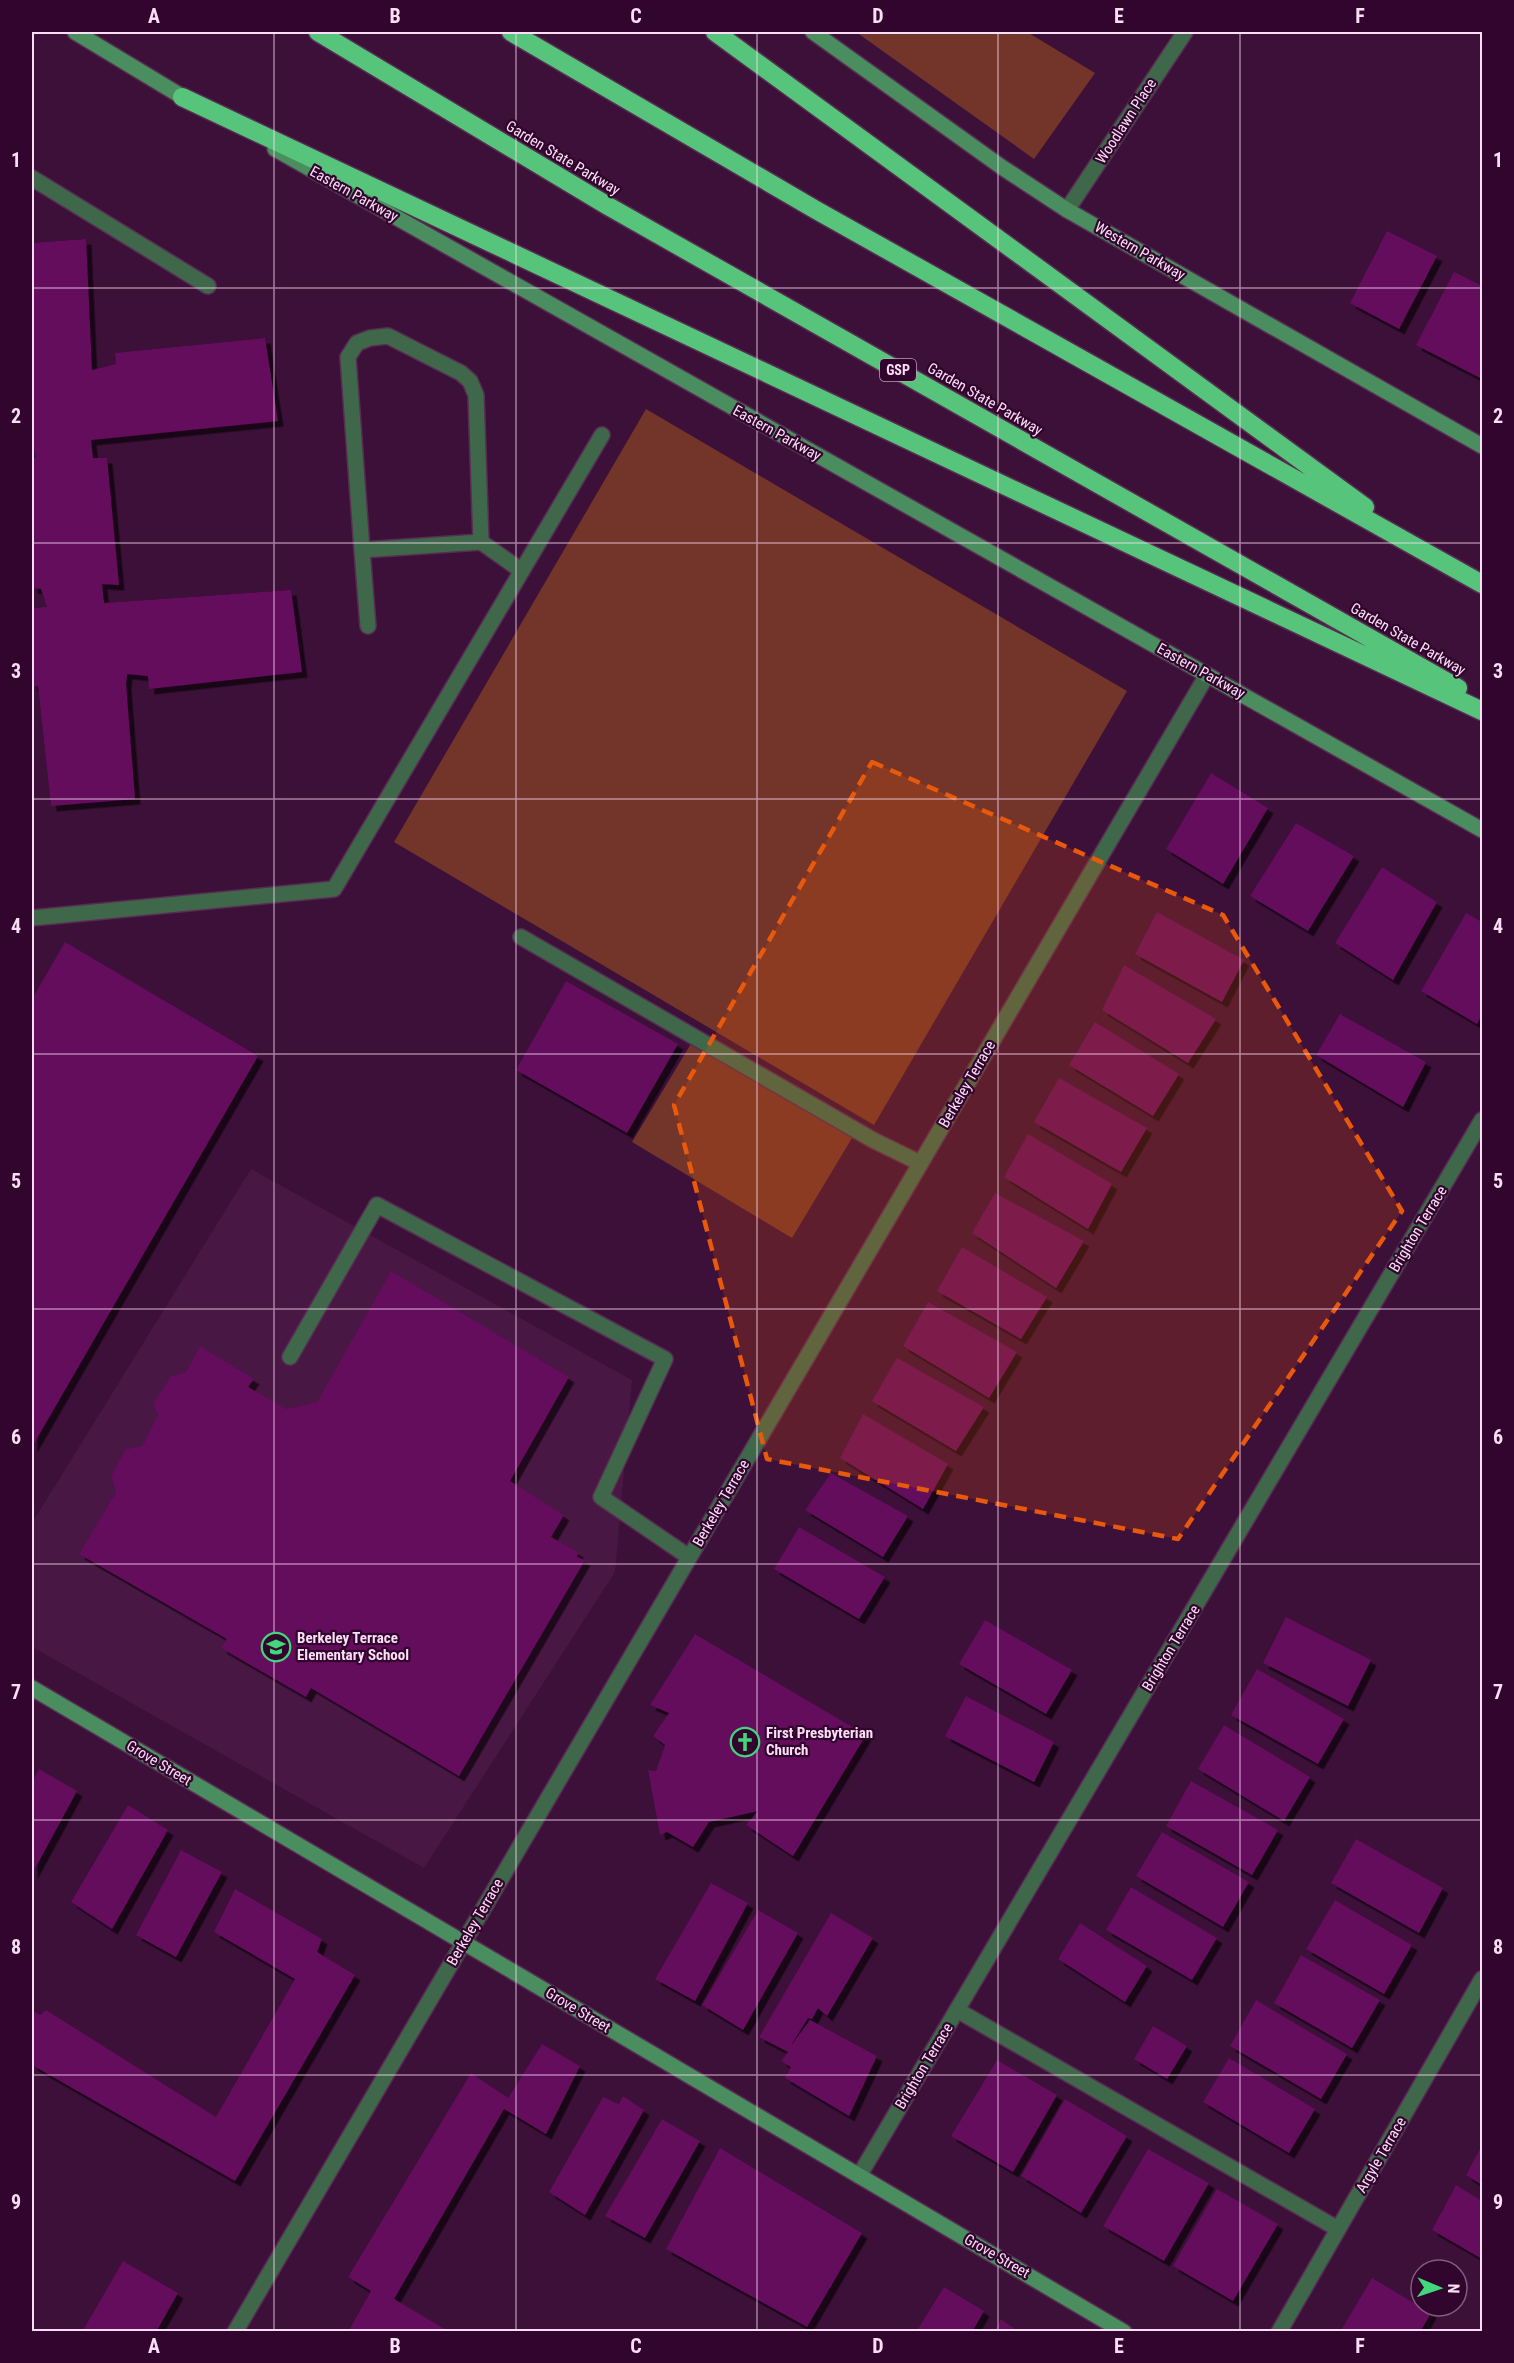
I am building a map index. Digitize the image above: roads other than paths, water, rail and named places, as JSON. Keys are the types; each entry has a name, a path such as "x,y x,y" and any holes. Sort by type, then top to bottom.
{"highway":[{"name":"Garden State Parkway","path":"318,32 608,206 1482,701"},
{"path":"511,32 806,204 1482,584"},
{"path":"715,32 1432,555"},
{"path":"182,97 1482,711"}],"main road":[{"name":"Eastern Parkway","path":"75,32 182,97 1482,830"},
{"name":"Western Parkway","path":"813,32 1002,168 1067,210 1482,446"},
{"name":"Grove Street","path":"32,1688 1124,2331"}],"street":[{"name":"Woodlawn Place","path":"1067,210 1185,32"},
{"path":"32,178 208,286"},
{"path":"368,626 348,357 357,343 370,338 388,336 461,373 470,381 476,395 481,542"},
{"path":"32,918 334,889 602,435"},
{"path":"362,550 481,542 522,571"},
{"name":"Berkeley Terrace","path":"235,2331 1207,675"},
{"path":"521,937 873,1140 920,1163"},
{"name":"Brighton Terrace","path":"859,2175 1482,1120"},
{"path":"290,1357 377,1205 665,1359 601,1497 689,1557"},
{"name":"Argyle Terrace","path":"1280,2331 1482,1979"},
{"path":"957,2010 1338,2229"}],"place":[{"name":"Berkeley Terrace Elementary School","path":"276,1647"},
{"name":"First Presbyterian Church","path":"745,1742"}]}
